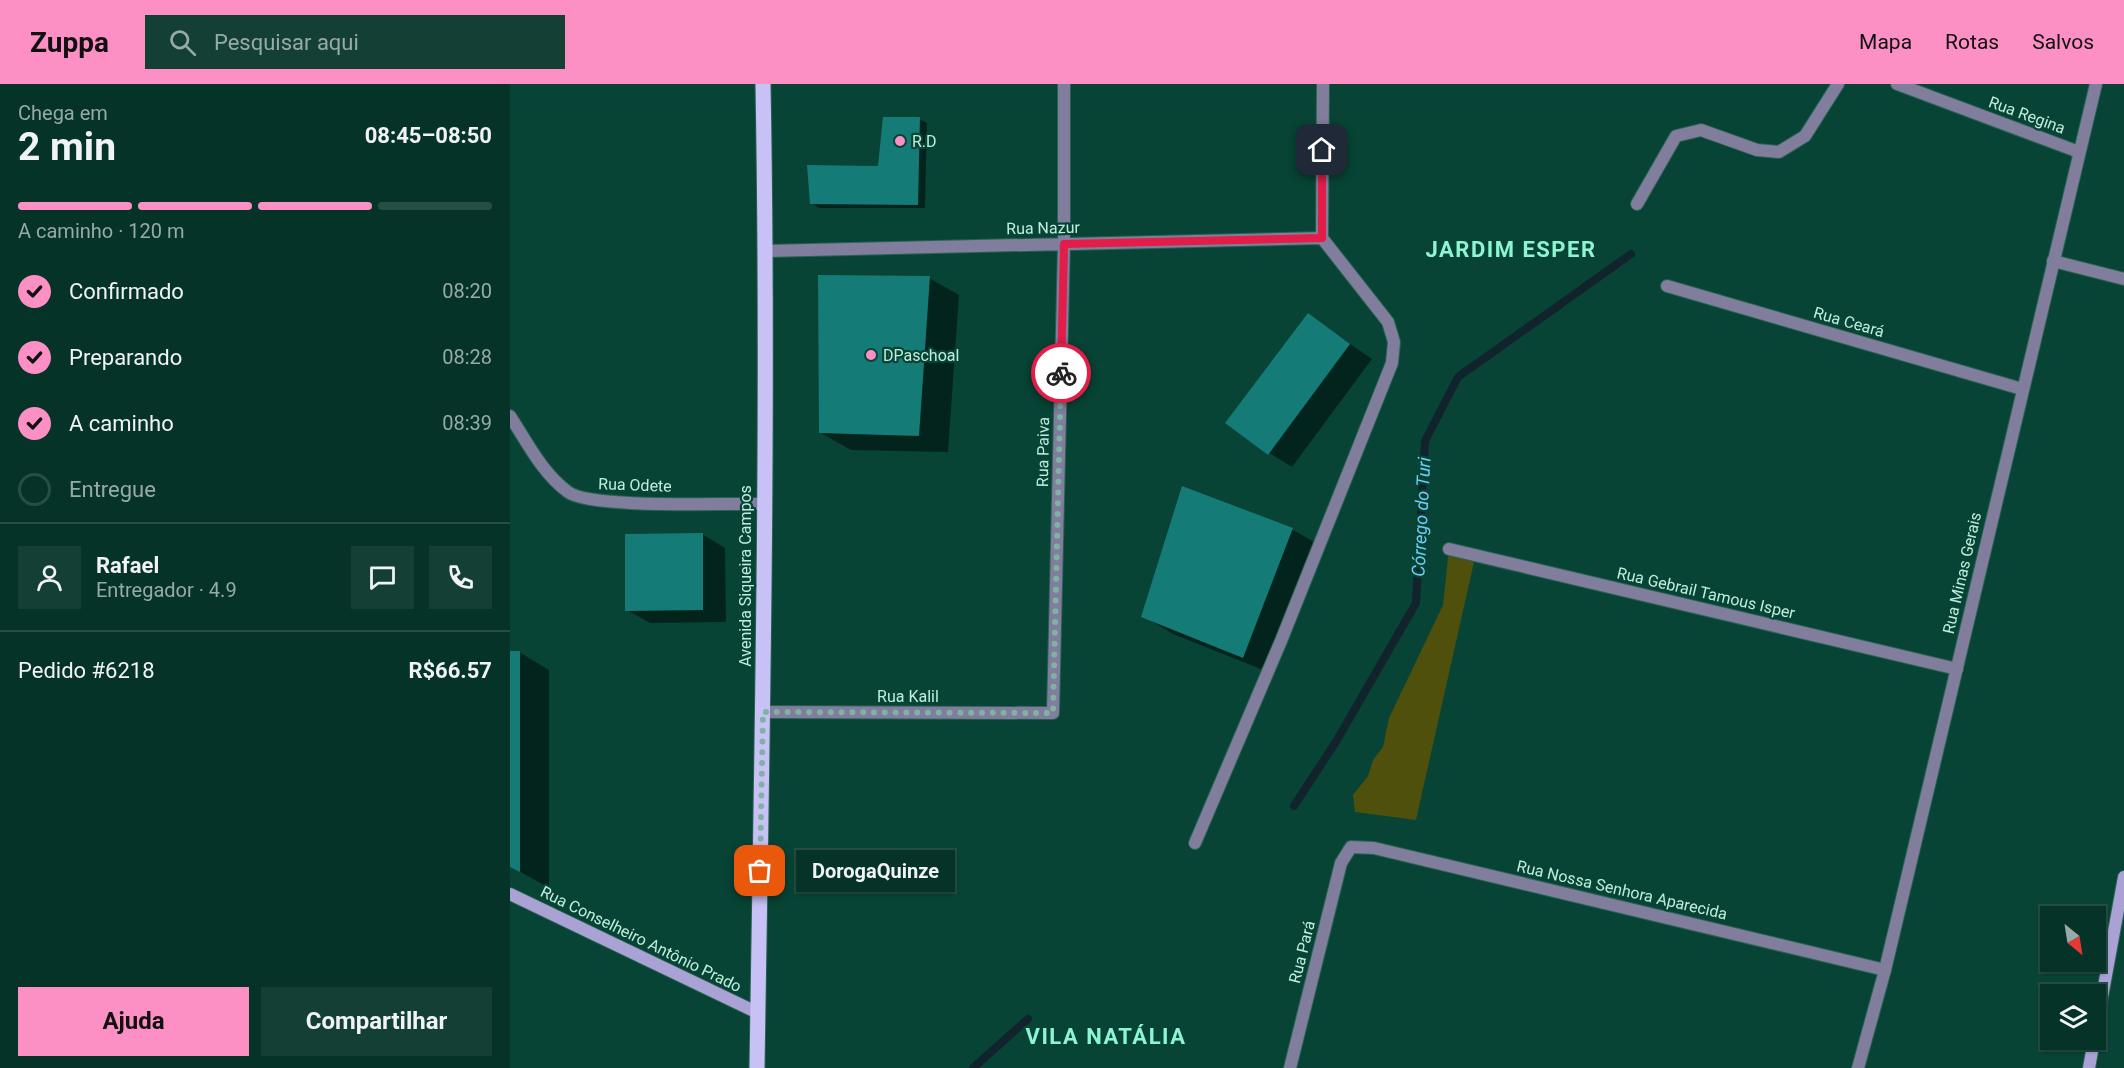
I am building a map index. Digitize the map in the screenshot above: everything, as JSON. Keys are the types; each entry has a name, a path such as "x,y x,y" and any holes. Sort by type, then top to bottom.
{"main road":[{"name":"Avenida Siqueira Campos","path":"757,1068 763,712 766,251 763,84"},
{"path":"2104,984 2124,877"},
{"name":"Rua Conselheiro Antônio Prado","path":"510,894 758,1013"},
{"path":"2089,1068 2092,1050"}],"street":[{"name":"Rua Paiva","path":"1053,713 1064,244 1064,84"},
{"path":"1195,843 1281,641 1392,363 1394,342 1388,322 1322,238 1323,84"},
{"path":"1637,204 1676,136 1701,130 1757,150 1779,152 1805,136 1838,84"},
{"name":"Rua Regina","path":"1897,84 2079,152"},
{"name":"Rua Minas Gerais","path":"1858,1068 1885,969 2096,84"},
{"name":"Rua Nazur","path":"766,251 1322,238"},
{"path":"2053,261 2124,279"},
{"name":"Rua Ceará","path":"1667,286 2022,389"},
{"name":"Rua Odete","path":"510,416 548,474 570,494 597,502 763,504"},
{"name":"Rua Gebrail Tamous Isper","path":"1449,549 1957,669"},
{"name":"Rua Kalil","path":"763,712 1053,713"},
{"name":"Rua Nossa Senhora Aparecida","path":"1351,847 1374,848 1885,969"},
{"name":"Rua Pará","path":"1290,1068 1341,863 1351,847"}],"shaded area":[{"path":"1449,549 1474,562 1416,820 1355,812 1353,795 1368,776 1373,760 1383,747 1389,718 1443,605"}],"building":[{"name":"R.D","path":"883,117 920,117 918,205 810,204 807,165 878,166"},
{"name":"DPaschoal","path":"818,275 930,276 919,436 819,433"},
{"path":"1308,313 1350,344 1268,455 1225,423"},
{"path":"1182,486 1293,528 1243,658 1141,617"},
{"path":"703,533 703,610 625,611 625,534"},
{"path":"510,651 520,651 520,872 510,867"}],"waterway":[{"name":"Córrego do Turi","path":"1294,806 1337,740 1416,603 1425,441 1458,377 1631,254"},
{"name":"Córrego do Turi","path":"973,1068 1028,1019"}],"way so far":[{"path":"760,871 763,712 1053,713 1061,373"}],"place":[{"name":"R.D","path":"900,141"},
{"name":"DPaschoal","path":"871,355"},
{"name":"DorogaQuinze","path":"760,871"}],"district":[{"name":"JARDIM ESPER","path":"1511,249"},
{"name":"VILA NATÁLIA","path":"1106,1036"}],"route":[{"path":"1061,373 1064,244 1322,238 1322,150"}]}
